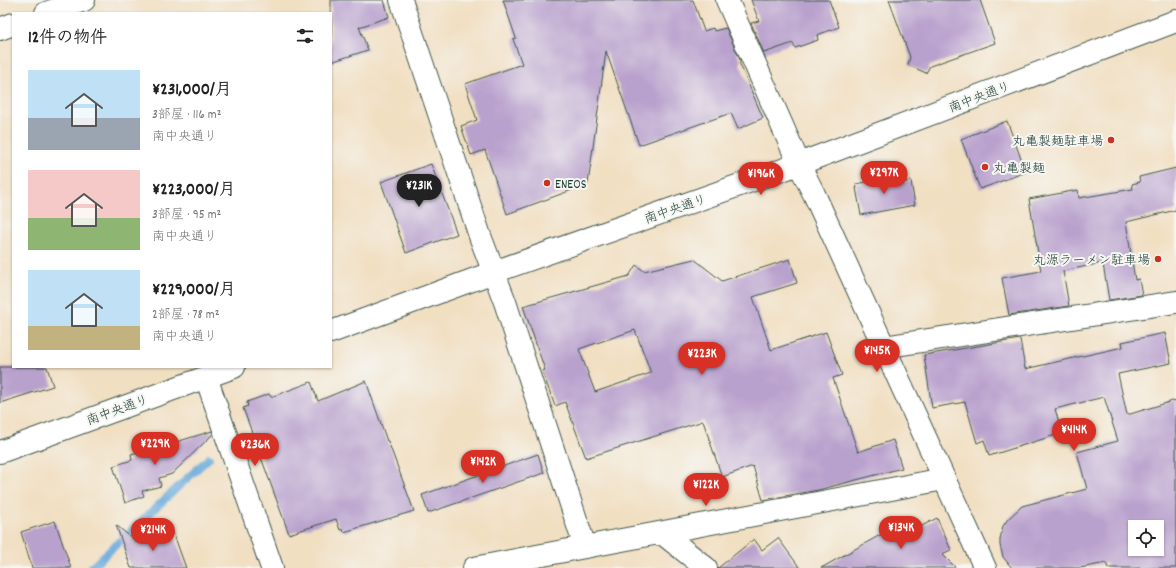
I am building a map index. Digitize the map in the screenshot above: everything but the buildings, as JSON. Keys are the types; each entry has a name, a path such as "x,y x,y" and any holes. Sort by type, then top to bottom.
{"street":[{"path":"401,0 480,236 494,272 585,547"},
{"path":"727,0 799,164 985,568"},
{"path":"50,12 84,3"},
{"name":"南中央通り","path":"332,332 494,272 799,164 1176,21"},
{"path":"0,29 12,24"},
{"path":"883,347 1176,302"},
{"name":"南中央通り","path":"0,452 208,373 230,368"},
{"path":"208,373 272,568"},
{"path":"474,568 944,479"},
{"path":"662,533 706,568"}],"waterway":[{"path":"91,568 209,458"}],"place":[{"name":"丸亀製麺駐車場","path":"1111,140"},
{"name":"丸亀製麺","path":"985,167"},
{"name":"ENEOS","path":"547,183"},
{"name":"丸源ラーメン駐車場","path":"1158,259"}]}
